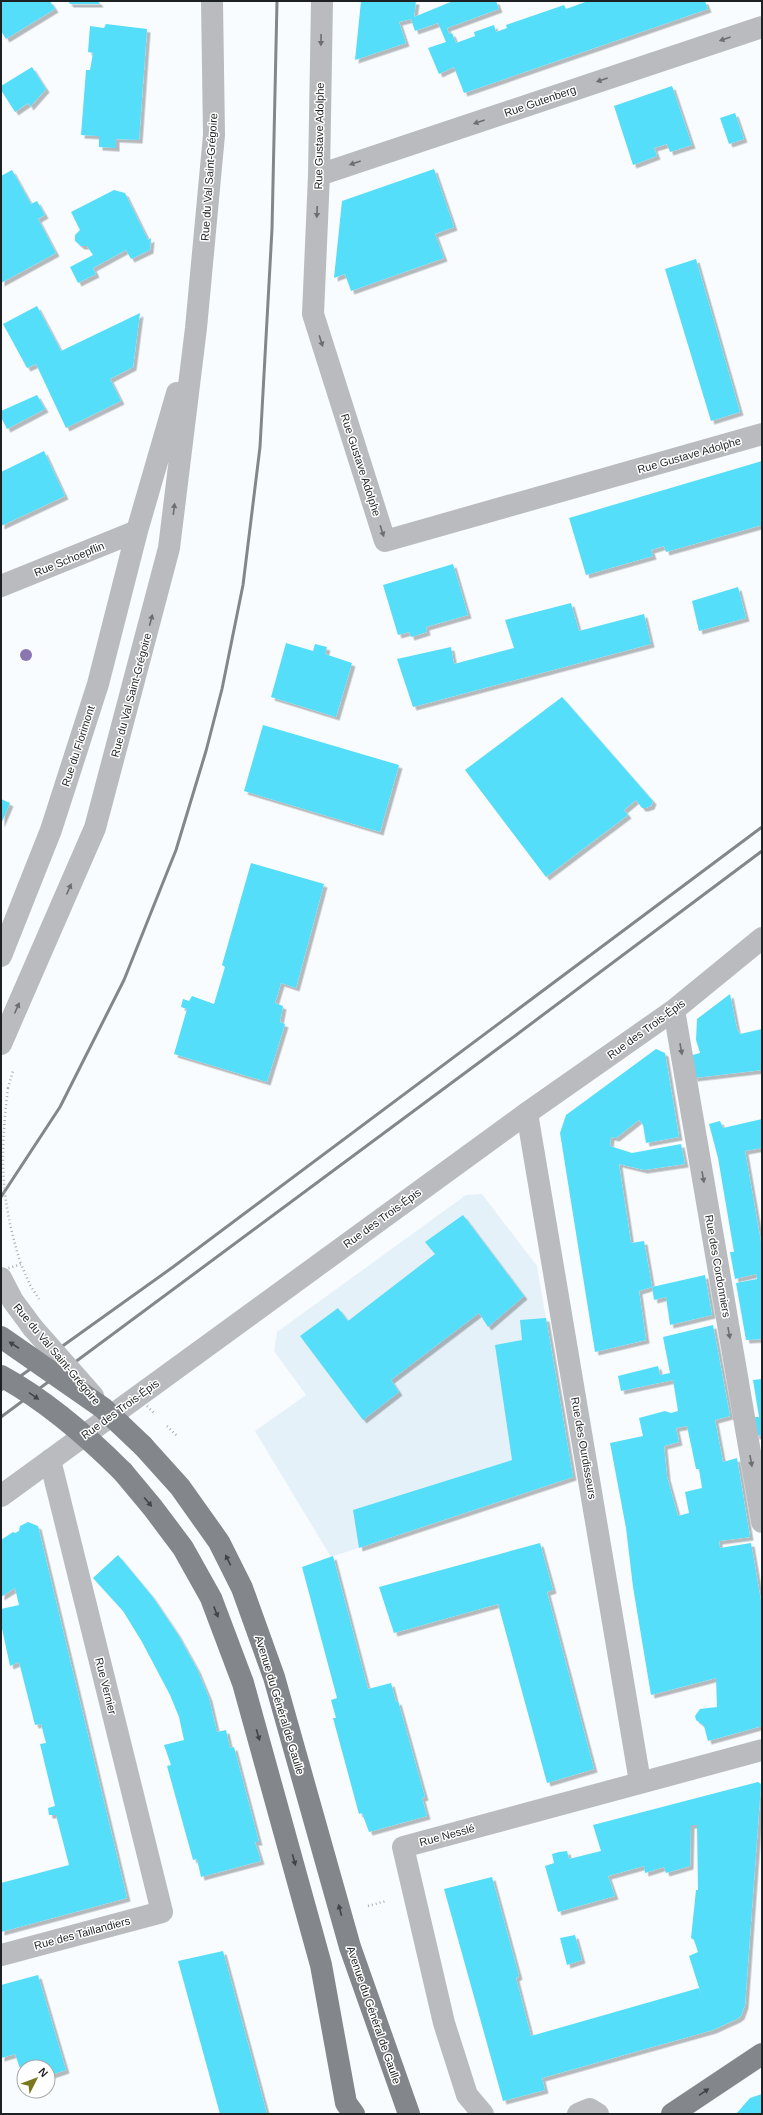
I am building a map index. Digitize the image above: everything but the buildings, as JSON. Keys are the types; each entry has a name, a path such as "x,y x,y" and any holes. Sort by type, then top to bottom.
{"main road":[{"name":"Avenue du Général de Gaulle","path":"1,1337 103,1408 144,1446 180,1488 219,1542 242,1588 274,1676 350,1948 409,2114"},
{"path":"1,1376 48,1406 81,1431 123,1472 153,1508 190,1560 211,1598 243,1683 321,1965 349,2110"},
{"path":"672,2114 762,2054"}],"street":[{"name":"Rue du Val Saint-Grégoire","path":"1,1044 95,828 169,548 196,328 214,135 212,1"},
{"name":"Rue Gustave Adolphe","path":"322,1 319,175 313,314 385,541 762,434"},
{"name":"Rue Gutenberg","path":"319,175 762,27"},
{"name":"Rue du Val Saint-Grégoire","path":"137,531 196,328"},
{"name":"Rue Schoepflin","path":"1,586 137,531"},
{"name":"Rue du Florimont","path":"1,956 51,830 96,691 137,531"},
{"name":"Rue des Trois-Épis","path":"1,1496 527,1113 674,1010 762,938"},
{"name":"Rue des Cordonniers","path":"674,1010 762,1522"},
{"name":"Rue des Ourdisseurs","path":"527,1113 640,1782"},
{"name":"Rue du Val Saint-Grégoire","path":"1,1278 13,1302 32,1328 103,1408"},
{"name":"Rue Vernier","path":"50,1460 162,1912"},
{"name":"Rue Nesslé","path":"482,2114 467,2095 444,2023 403,1847 762,1750"},
{"name":"Rue des Taillandiers","path":"1,1955 162,1912"},
{"path":"578,2114 590,2109 598,2114"}],"path":[{"path":"8,1088 2,1135 1,1170 6,1207 21,1264"}],"shaded area":[{"path":"482,1194 537,1266 573,1477 331,1557 255,1431 306,1395 274,1351 277,1332 466,1195"}],"railway":[{"path":"1,1197 60,1107 124,980 176,850 206,751 222,689 243,585 260,447 272,229 277,1"},
{"path":"1,1390 173,1267 762,827"},
{"path":"1,1417 762,851"}]}
